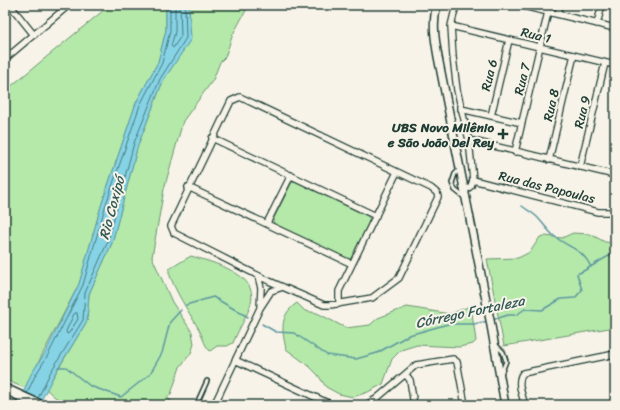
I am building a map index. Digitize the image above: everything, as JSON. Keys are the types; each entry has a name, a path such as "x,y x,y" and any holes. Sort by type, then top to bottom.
{"main road":[{"path":"5,389 40,405"}],"street":[{"path":"10,5 34,35"},
{"path":"5,59 70,5"},
{"path":"437,5 434,18 434,37 467,200 505,405"},
{"path":"456,5 451,26 453,57 461,109 469,140 473,180 471,186 465,191"},
{"path":"519,5 615,28"},
{"path":"558,14 560,5"},
{"path":"597,24 602,5"},
{"name":"Rua 7","path":"515,152 541,47 548,12"},
{"name":"Rua 1","path":"451,26 615,65"},
{"name":"Rua 6","path":"491,116 509,40"},
{"name":"Rua 8","path":"549,160 574,55"},
{"name":"Rua 9","path":"580,167 606,63"},
{"path":"240,97 398,172 435,190 438,197 404,271 399,278 372,298 324,305 258,276 174,233 171,226 188,187 230,101 240,97"},
{"path":"461,109 522,123"},
{"path":"212,138 376,216"},
{"path":"469,140 549,160 615,174"},
{"path":"339,304 339,291 398,172"},
{"path":"267,223 290,175"},
{"name":"Rua das Papoulas","path":"473,180 598,212 615,212"},
{"path":"188,187 352,264"},
{"path":"258,276 261,288 260,308"},
{"path":"212,405 217,402 260,308 272,291 283,287"},
{"path":"525,405 520,383 523,373 615,354"},
{"path":"366,405 376,399 416,365 453,359 458,362 465,405"},
{"path":"236,360 332,405"},
{"path":"406,375 410,380 414,405"},
{"path":"373,405 376,399"}],"lane":[{"path":"460,168 455,174 452,183 455,190 467,200"},
{"path":"200,405 198,401 207,380"}],"green space":[{"path":"110,5 166,5 166,30 158,62 136,103 101,206 79,284 25,388 5,380 5,91"},
{"path":"189,5 249,5 233,34 225,57 220,62 213,80 183,121 164,189 152,257 172,302 192,332 194,344 191,353 180,367 171,394 167,397 171,401 170,405 74,405 56,398 46,389 87,321 89,294 112,243 138,145 163,81 190,39"},
{"path":"294,181 369,217 369,224 352,258 349,260 274,224 273,220 291,184"},
{"path":"573,233 590,234 605,242 615,243 615,327 504,346 487,259 518,258 530,252 540,237 545,236 562,238"},
{"path":"191,256 232,270 248,284 252,293 248,312 233,343 227,346 217,346 210,351 182,301 169,273 169,269"},
{"path":"297,303 305,311 317,313 346,328 370,325 378,318 407,307 450,314 468,307 472,313 476,341 473,344 459,347 417,345 401,350 392,359 383,384 368,392 353,397 339,394 326,387 318,375 309,366 286,349 283,324 287,313"}],"water":[{"name":"Rio Coxipó","path":"166,5 189,5 191,39 163,81 138,145 112,243 89,294 87,321 54,375 39,405 18,405 31,374 45,353 79,284 101,206 136,103 158,62 166,30"}],"waterway":[{"path":"522,206 534,214 554,236 579,252 587,260 591,267"},
{"name":"Córrego Fortaleza","path":"492,320 508,315 516,315 525,309 542,310 561,299 575,298 582,290 577,274 615,253"},
{"name":"Córrego Fortaleza","path":"186,305 213,297 248,317"},
{"name":"Córrego Fortaleza","path":"58,367 66,367 90,386 121,397 150,374 162,353 170,322 181,310"},
{"name":"Córrego Fortaleza","path":"262,324 276,332 294,333 327,355 356,359 377,353 409,335 448,324 474,324 488,321"}],"place":[{"name":"UBS Novo Milênio e São João Del Rey","path":"503,134"}]}
